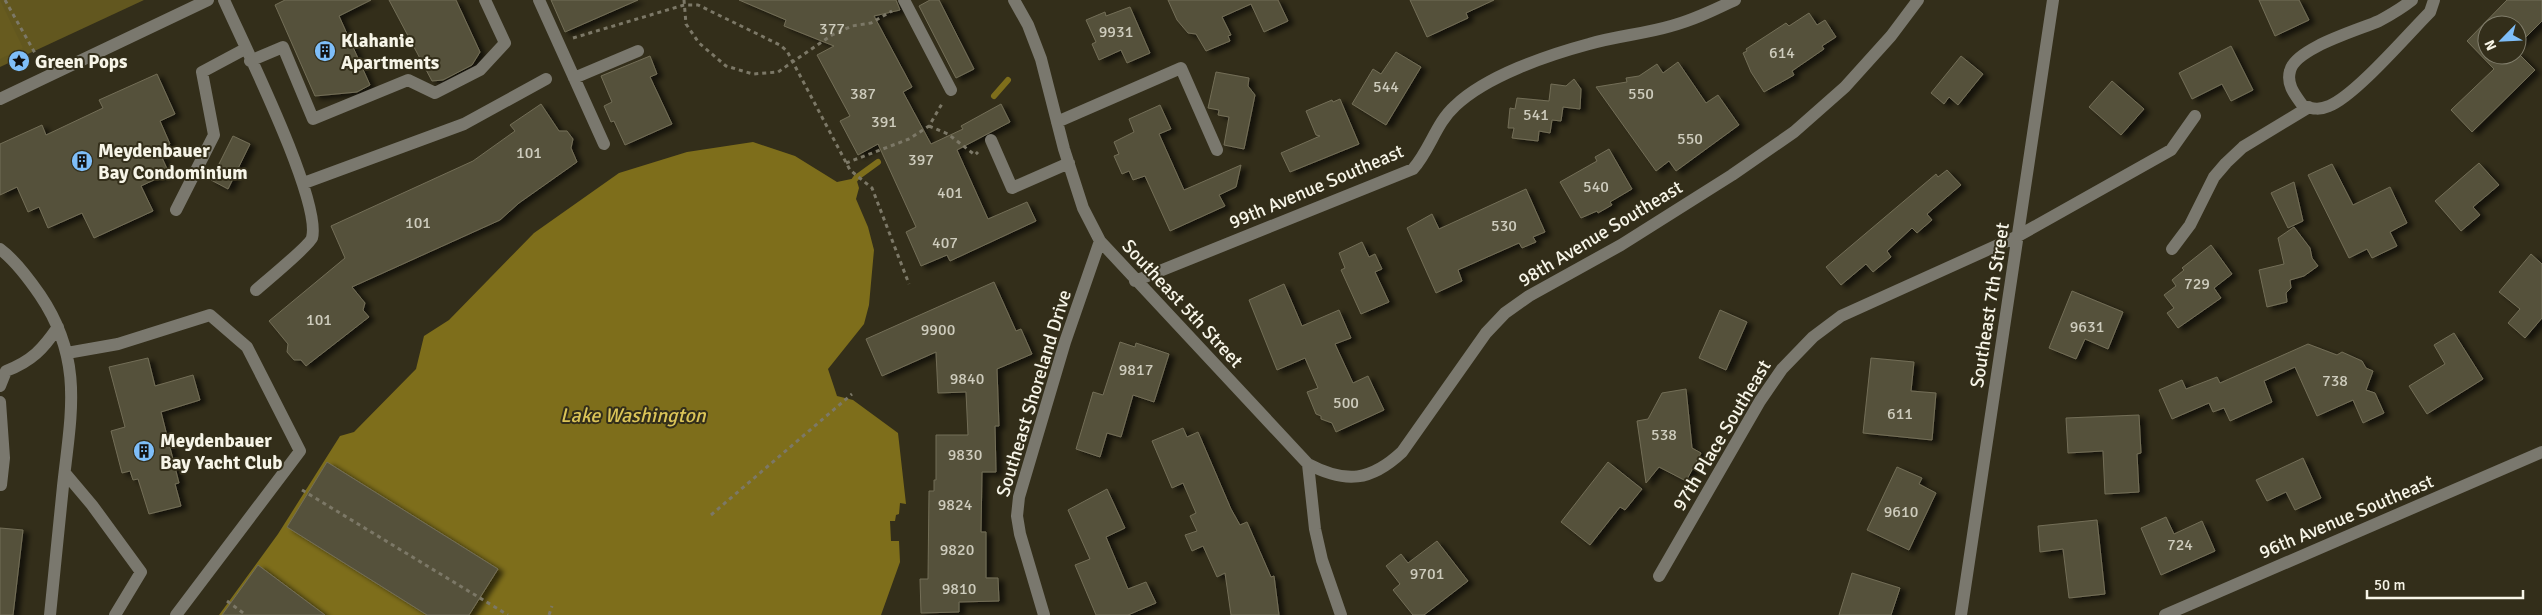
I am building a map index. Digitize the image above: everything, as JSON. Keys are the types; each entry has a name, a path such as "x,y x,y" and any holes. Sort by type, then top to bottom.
{"street":[{"path":"0,99 208,0"},
{"path":"224,0 304,183 314,225 311,241 256,290"},
{"path":"176,210 214,135 202,72 248,55 283,47 313,119 408,80 435,93 480,70 505,43 485,0"},
{"path":"540,0 604,144"},
{"name":"Southeast 5th Street","path":"1014,0 1028,25 1041,59 1068,163 1084,208 1100,241 1135,281 1308,464"},
{"name":"99th Avenue Southeast","path":"1135,281 1413,169 1420,161 1438,128 1454,106 1490,82 1529,64 1590,44 1650,32 1696,19 1735,0"},
{"name":"98th Avenue Southeast","path":"1308,464 1327,474 1355,478 1387,466 1402,452 1486,333 1506,313 1529,296 1621,245 1732,176 1794,132 1845,87 1890,36 1918,0"},
{"name":"Southeast 7th Street","path":"1961,615 2053,0"},
{"path":"2412,0 2381,20 2308,52 2295,61 2290,71 2290,85 2304,106 2317,110 2331,106 2350,93 2430,12 2434,0"},
{"path":"905,2 951,90"},
{"path":"574,78 638,51"},
{"path":"1057,122 1181,68 1217,150"},
{"path":"304,183 464,124 546,79"},
{"path":"2172,249 2190,225 2214,177 2226,163 2243,147 2309,108"},
{"name":"97th Place Southeast","path":"1659,576 1760,401 1782,369 1798,351 1841,316 2018,236 2171,150 2195,116"},
{"path":"991,140 1012,188 1068,163"},
{"name":"Southeast Shoreland Drive","path":"1044,615 1016,516 1019,497 1065,342 1100,241"},
{"path":"0,250 28,278 58,327 67,353 72,400 50,615"},
{"path":"67,353 118,344 210,315 247,347 300,451 176,615"},
{"path":"0,386 6,371 25,364 45,346 58,327"},
{"path":"0,402 4,458 1,485"},
{"name":"96th Avenue Southeast","path":"2165,615 2542,452"},
{"path":"1308,464 1315,529 1322,560 1341,615"},
{"path":"65,473 92,505 141,572 115,615"}],"path":[{"path":"5,0 47,76"},
{"path":"558,42 684,2 698,6 780,45 787,51 794,63 850,170 865,181 876,195 910,284"},
{"path":"684,2 684,15 691,34 710,54 726,66 753,74 778,72 794,63 832,35 852,26 871,23 905,2"},
{"path":"846,163 890,148 929,126 951,90"},
{"path":"929,126 948,134 975,155 991,140"},
{"path":"711,515 852,394"},
{"path":"302,490 508,615"},
{"path":"227,601 246,615"},
{"path":"549,615 552,606"}],"shaded area":[{"path":"0,0 144,0 0,67"},
{"path":"0,0 23,48 0,59"}],"water":[{"name":"Lake Washington","path":"753,142 795,156 837,182 856,178 859,188 856,199 868,227 874,250 869,305 864,324 828,369 837,396 853,400 898,433 906,504 900,503 899,514 896,515 895,521 890,521 891,541 899,541 900,562 881,615 219,615 278,534 340,436 354,432 416,369 424,336 449,320 534,233 619,173 687,152"}],"building":[{"name":"Klahanie Apartments","path":"285,0 371,0 339,16 370,85 357,92 315,96 275,5"},
{"name":"Klahanie Apartments","path":"389,0 456,0 480,52 472,65 443,80 432,81"},
{"path":"551,0 638,0 565,32"},
{"path":"739,0 896,0 900,10 874,16 912,87 903,92 931,144 963,129 961,126 1001,104 1010,122 957,150 988,219 1027,202 1036,221 950,261 947,255 921,266 906,232 916,227 878,144 858,155 840,121 850,116 817,55 834,46 784,26 786,20"},
{"path":"930,0 939,0 974,69 956,78 919,6"},
{"path":"1168,0 1278,0 1288,21 1264,32 1251,4 1222,17 1231,35 1228,36 1230,41 1206,51 1196,34 1188,33 1177,20"},
{"path":"1410,0 1494,0 1466,13 1468,18 1427,37"},
{"path":"2259,0 2299,0 2309,20 2275,36"},
{"path":"2507,0 2542,0 2542,21 2527,36 2527,15 2492,15"},
{"path":"1130,7 1150,53 1127,63 1121,50 1099,60 1092,44 1096,42 1086,20 1105,12 1106,16"},
{"path":"1809,13 1817,25 1825,20 1836,37 1822,46 1824,49 1792,71 1794,75 1764,92 1751,72 1743,53 1747,51 1746,49 1786,23 1789,26"},
{"path":"2477,31 2477,51 2467,41"},
{"path":"2231,46 2253,90 2231,101 2222,84 2192,99 2179,73"},
{"path":"1396,52 1421,67 1386,125 1352,104 1373,69 1381,74"},
{"path":"650,56 657,74 650,77 672,124 625,145 614,121 611,122 604,106 612,102 601,76"},
{"path":"1961,56 1983,74 1958,105 1949,97 1944,104 1931,93"},
{"path":"1678,62 1706,103 1718,95 1739,125 1676,171 1669,161 1656,171 1596,87 1627,82 1626,78 1639,76 1657,64 1663,73"},
{"path":"2527,62 2535,70 2472,132 2451,110 2494,69 2490,65 2527,65"},
{"path":"1216,72 1249,78 1248,86 1255,95 1244,149 1224,145 1229,117 1218,115 1219,110 1208,108"},
{"name":"Meydenbauer Bay Condominium","path":"157,74 175,114 160,121 170,144 158,149 169,173 141,186 153,211 94,238 82,213 48,228 39,207 28,212 17,187 0,195 0,144 42,125 46,135 103,108 99,100"},
{"path":"1574,79 1581,89 1580,109 1563,107 1561,121 1552,120 1550,133 1539,131 1538,141 1512,138 1514,128 1508,128 1510,108 1515,109 1517,98 1549,101 1551,84 1566,86"},
{"path":"2112,81 2144,109 2121,135 2089,107"},
{"path":"1340,99 1359,144 1290,172 1281,153 1320,136 1316,135 1306,111 1332,100 1333,102"},
{"path":"541,104 559,131 567,131 573,139 571,148 577,162 519,203 500,220 352,287 365,303 363,310 369,317 306,366 301,360 294,360 287,352 288,344 269,321 345,258 331,226 473,161 515,131 510,125"},
{"path":"1160,105 1171,129 1159,134 1184,190 1241,165 1236,187 1219,195 1225,206 1170,231 1145,176 1133,180 1129,171 1122,174 1114,156 1119,154 1114,142 1134,132 1129,119"},
{"path":"233,136 250,144 228,189 211,180"},
{"path":"1609,149 1632,189 1610,202 1612,205 1598,213 1597,211 1581,218 1560,182 1597,161 1595,157"},
{"path":"2479,163 2499,185 2473,207 2480,215 2461,231 2435,201"},
{"path":"2332,164 2353,205 2390,187 2407,223 2390,232 2397,246 2372,258 2367,249 2349,258 2308,175"},
{"path":"1947,170 1961,185 1927,214 1932,220 1917,233 1912,228 1887,251 1891,257 1873,272 1866,264 1841,285 1826,267 1936,174 1938,177"},
{"path":"2294,182 2303,221 2288,228 2271,193"},
{"path":"1526,189 1545,232 1533,237 1536,242 1522,248 1519,243 1458,270 1462,281 1436,293 1407,228 1432,214 1439,229"},
{"path":"2294,227 2310,248 2312,258 2318,266 2304,276 2290,280 2291,288 2286,293 2287,302 2267,307 2259,270 2284,264 2278,238"},
{"path":"1362,242 1369,257 1375,254 1382,269 1375,272 1389,302 1361,314 1341,270 1345,268 1339,253"},
{"path":"2211,245 2232,274 2214,288 2221,298 2178,328 2167,313 2174,308 2164,295 2176,286 2172,280 2184,270 2182,268"},
{"path":"2531,254 2542,264 2542,318 2525,338 2508,323 2520,309 2499,292"},
{"path":"994,282 1016,331 1021,329 1032,354 997,369 999,426 995,426 996,472 982,472 981,532 986,532 986,578 998,578 999,601 959,602 959,612 921,613 920,579 928,579 929,491 934,491 934,480 936,480 936,435 968,435 966,392 938,393 936,352 882,376 866,339"},
{"path":"1284,284 1302,326 1339,310 1351,338 1335,344 1353,383 1368,376 1384,410 1336,432 1332,423 1321,419 1321,416 1316,414 1307,392 1318,388 1305,358 1277,370 1249,300"},
{"path":"2072,291 2123,312 2108,349 2085,339 2076,359 2049,348"},
{"path":"1720,310 1747,322 1726,370 1699,358"},
{"path":"2454,333 2483,379 2427,414 2409,386 2445,364 2434,345"},
{"path":"1120,342 1135,347 1136,343 1169,354 1154,402 1133,395 1121,437 1107,433 1100,457 1076,449 1093,392 1103,395"},
{"path":"2308,344 2337,355 2342,352 2362,361 2366,368 2373,371 2366,390 2375,393 2384,413 2363,423 2353,400 2317,416 2295,367 2264,381 2272,402 2230,421 2224,408 2213,412 2209,403 2172,419 2159,390 2182,380 2186,389 2217,377 2220,383"},
{"name":"Meydenbauer Bay Yacht Club","path":"148,358 155,386 193,375 200,400 161,412 179,483 175,484 181,506 149,514 138,479 133,480 130,471 122,473 111,431 125,427 109,367"},
{"path":"1871,358 1914,362 1911,391 1936,393 1932,440 1863,433"},
{"path":"1686,389 1692,448 1701,453 1686,481 1659,467 1646,483 1637,421 1648,419 1662,393"},
{"path":"2139,415 2141,453 2137,454 2139,492 2105,494 2103,451 2068,453 2066,418"},
{"path":"1183,428 1187,437 1198,432 1231,509 1240,525 1247,522 1271,577 1274,576 1279,615 1231,615 1225,573 1217,577 1203,546 1192,551 1185,535 1197,531 1190,516 1196,513 1183,483 1172,488 1152,441"},
{"path":"2303,458 2321,498 2295,510 2286,492 2267,501 2256,480"},
{"path":"327,462 498,569 469,615 427,615 287,527"},
{"path":"1608,462 1642,489 1625,510 1620,507 1590,545 1561,522"},
{"path":"1897,467 1922,478 1919,484 1936,493 1909,550 1867,530"},
{"path":"1107,489 1125,528 1106,537 1128,589 1146,582 1156,603 1128,615 1096,615 1075,565 1090,559 1068,510"},
{"path":"2166,517 2174,534 2202,521 2215,551 2161,575 2141,528"},
{"path":"2097,520 2105,594 2069,598 2063,549 2040,552 2038,526"},
{"path":"0,528 23,530 13,615 0,615"},
{"path":"1437,541 1468,581 1424,615 1413,615 1393,590 1400,584 1386,566 1401,554 1408,563"},
{"path":"258,565 325,615 222,615"},
{"path":"1852,573 1900,588 1891,615 1839,615"}],"waterway":[{"path":"994,96 1008,80"},
{"path":"851,185 856,178 878,162"}],"place":[{"name":"Klahanie Apartments","path":"325,51"},
{"name":"Green Pops","path":"19,61"},
{"name":"Meydenbauer Bay Condominium","path":"82,161"},
{"name":"Meydenbauer Bay Yacht Club","path":"144,451"}]}
